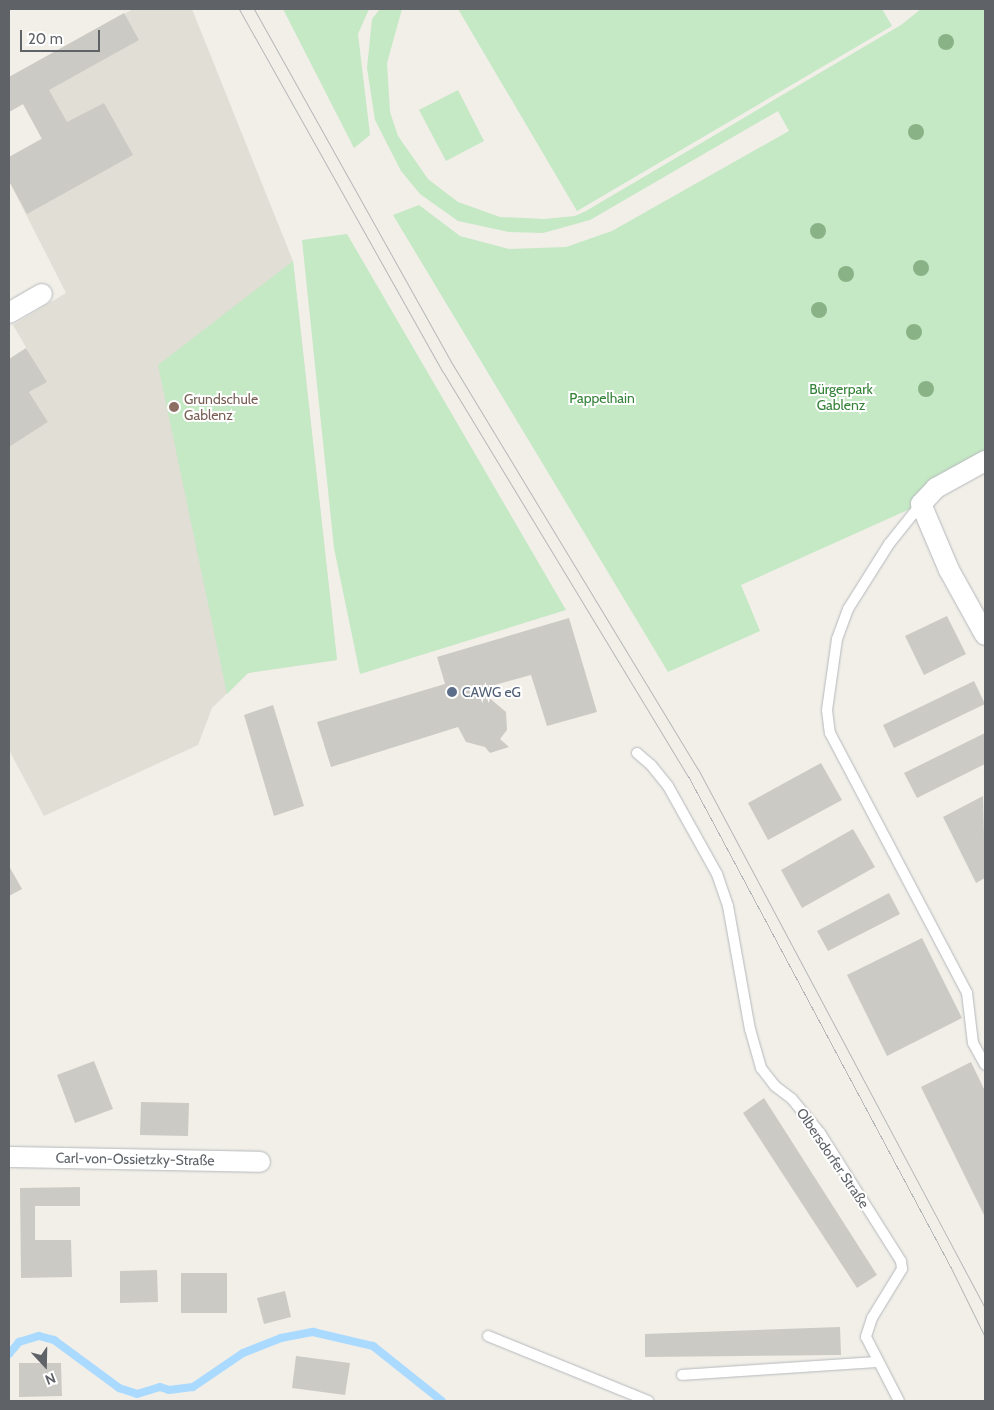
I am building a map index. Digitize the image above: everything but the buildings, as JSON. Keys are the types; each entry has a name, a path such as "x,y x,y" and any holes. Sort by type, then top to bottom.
{"street":[{"path":"9,313 42,294"},
{"path":"985,461 936,488 921,504 949,570 985,635"},
{"name":"Carl-von-Ossietzky-Straße","path":"9,1157 260,1162"}],"lane":[{"path":"921,504 883,552 848,609 837,639 827,710 830,734 967,993 968,1022 973,1043 985,1065"},
{"name":"Olbersdorfer Straße","path":"636,753 651,765 668,786 717,874 728,906 750,1028 761,1068 775,1086 792,1098 820,1133 901,1261 902,1270 868,1328 866,1337 876,1362 899,1401"},
{"path":"488,1336 648,1401"},
{"path":"682,1375 876,1362"}],"shaded area":[{"name":"Grundschule Gablenz","path":"133,9 192,9 293,261 337,660 248,673 212,708 198,745 44,816 9,750 9,447 48,422 29,392 46,382 13,325 66,293 9,181 9,157 42,138 23,104 9,112 9,77"}],"green space":[{"path":"283,9 369,9 358,34 370,135 354,148"},
{"path":"380,9 402,9 387,63 390,112 398,136 428,179 458,202 500,217 544,219 575,216 586,211 901,25 921,9 985,9 985,461 921,504 741,585 760,631 668,672 393,215 419,205 460,236 509,249 566,247 612,231 789,131 778,111 590,220 543,233 509,232 458,221 420,194 401,171 375,120 367,68 372,19"},
{"path":"458,9 882,9 892,26 577,211"},
{"path":"458,90 484,141 446,161 419,110"},
{"path":"347,234 566,610 360,674 334,548 302,240"},
{"path":"293,261 337,660 248,673 227,694 158,365"}],"waterway":[{"path":"9,1354 19,1342 39,1336 54,1340 119,1388 137,1394 160,1387 169,1390 193,1387 243,1353 281,1338 313,1332 373,1346 442,1401"}],"tram line":[{"path":"239,9 443,372 688,776 951,1268 985,1337"},
{"path":"254,9 453,365 698,769 985,1308"}],"place":[{"name":"Grundschule Gablenz","path":"174,407"},
{"name":"CAWG eG","path":"452,692"}],"park label":[{"name":"Pappelhain","path":"602,398"},
{"name":"Bürgerpark Gablenz","path":"841,398"}]}
